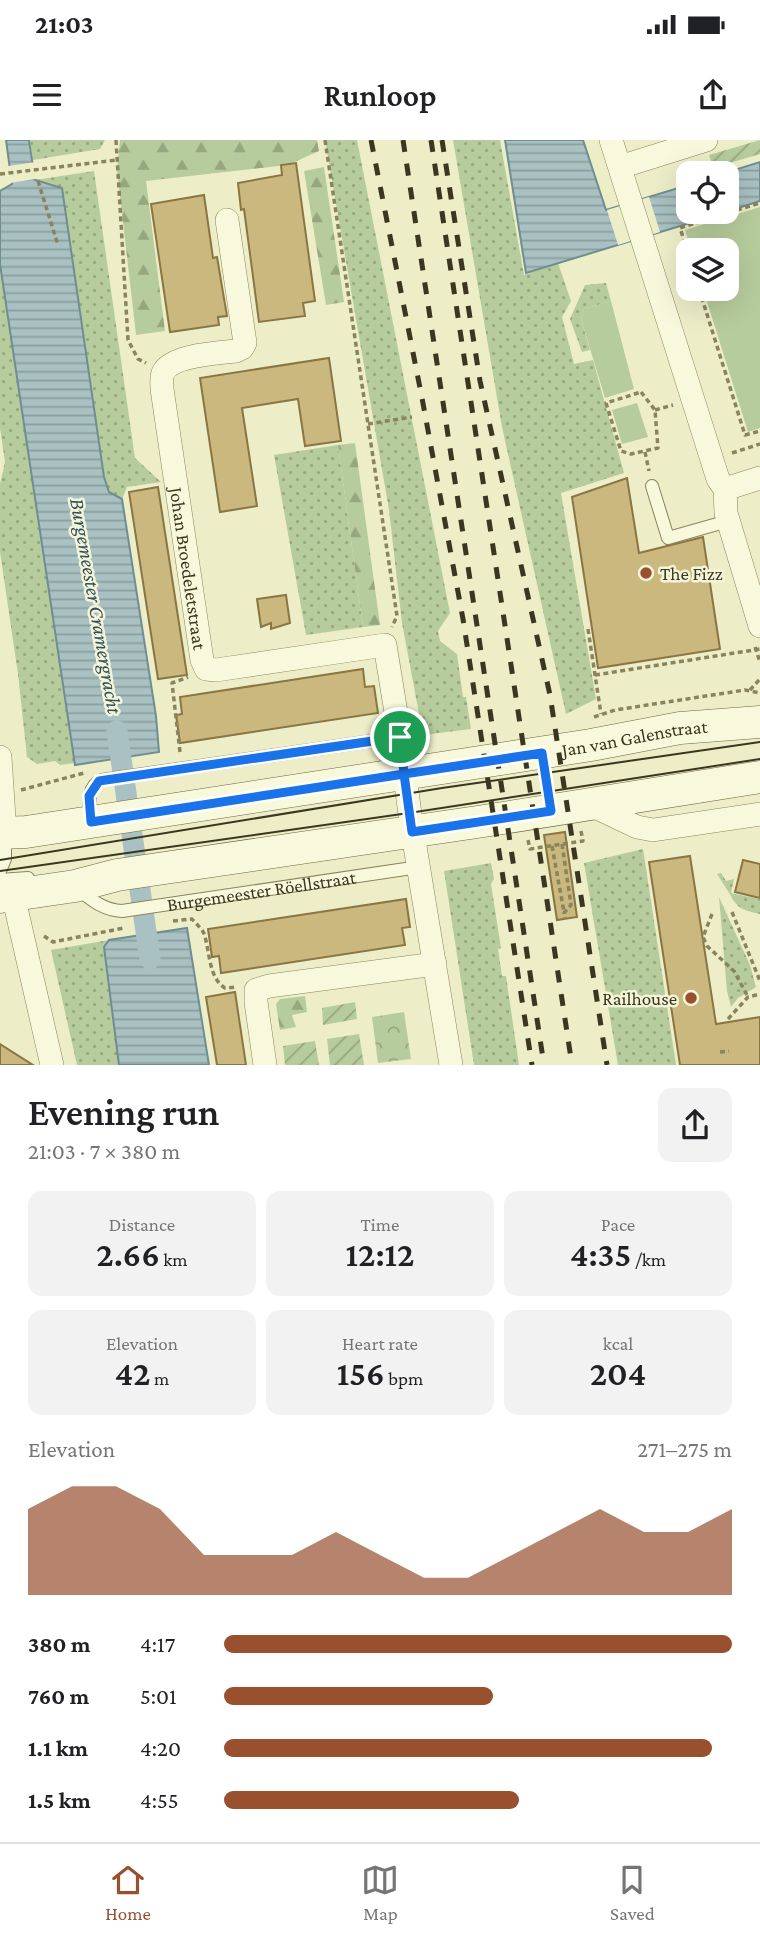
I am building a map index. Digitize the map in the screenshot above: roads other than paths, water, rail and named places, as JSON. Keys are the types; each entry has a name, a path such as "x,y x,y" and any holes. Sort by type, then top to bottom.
{"main road":[{"name":"Jan van Galenstraat","path":"404,774 591,745 680,728 760,722"},
{"path":"2,834 404,774"},
{"path":"591,805 760,777"},
{"name":"Burgemeester Röellstraat","path":"3,886 75,886 117,875 591,805"}],"street":[{"path":"611,140 718,479 725,489 724,505 728,521 760,626"},
{"path":"620,167 706,140"},
{"name":"Johan Broedeletstraat","path":"227,220 245,343 236,351 175,361 164,370 162,389 202,660 206,669 216,670 385,645 400,737"},
{"path":"725,489 760,478"},
{"path":"400,737 412,832 451,1065"},
{"path":"0,757 2,834"},
{"path":"591,805 637,827 653,830 760,814"},
{"path":"3,886 23,932 52,1065"},
{"path":"265,1065 256,990 435,964"}],"lane":[{"path":"652,486 668,538 728,521"},
{"path":"100,821 89,796 96,782 102,780 400,737"},
{"path":"2,834 5,859 3,886"},
{"name":"Burgemeester Röellstraat","path":"75,886 102,907 122,911 419,867"},
{"name":"Burgemeester Röellstraat","path":"3,886 117,875"}],"water":[{"path":"6,140 29,140 35,180 62,188 104,477 109,492 122,499 156,716 159,752 75,765 0,264 0,191 12,184"},
{"path":"505,140 583,140 606,210 676,189 676,224 687,224 526,273"},
{"path":"760,162 760,201 739,208 739,169"},
{"path":"187,928 209,1065 119,1065 104,947 109,940"}],"waterway":[{"name":"Burgemeester Cramergracht","path":"117,731 150,959"}],"tram line":[{"path":"0,860 442,788 760,742"},
{"path":"0,871 409,813 760,759"}],"railway":[{"path":"371,140 463,619 532,1065"},
{"path":"403,140 544,1065"},
{"path":"431,140 572,1065"},
{"path":"442,140 480,381 550,695 607,1065"}],"place":[{"name":"The Fizz","path":"646,573"},
{"name":"Railhouse","path":"691,998"}]}
